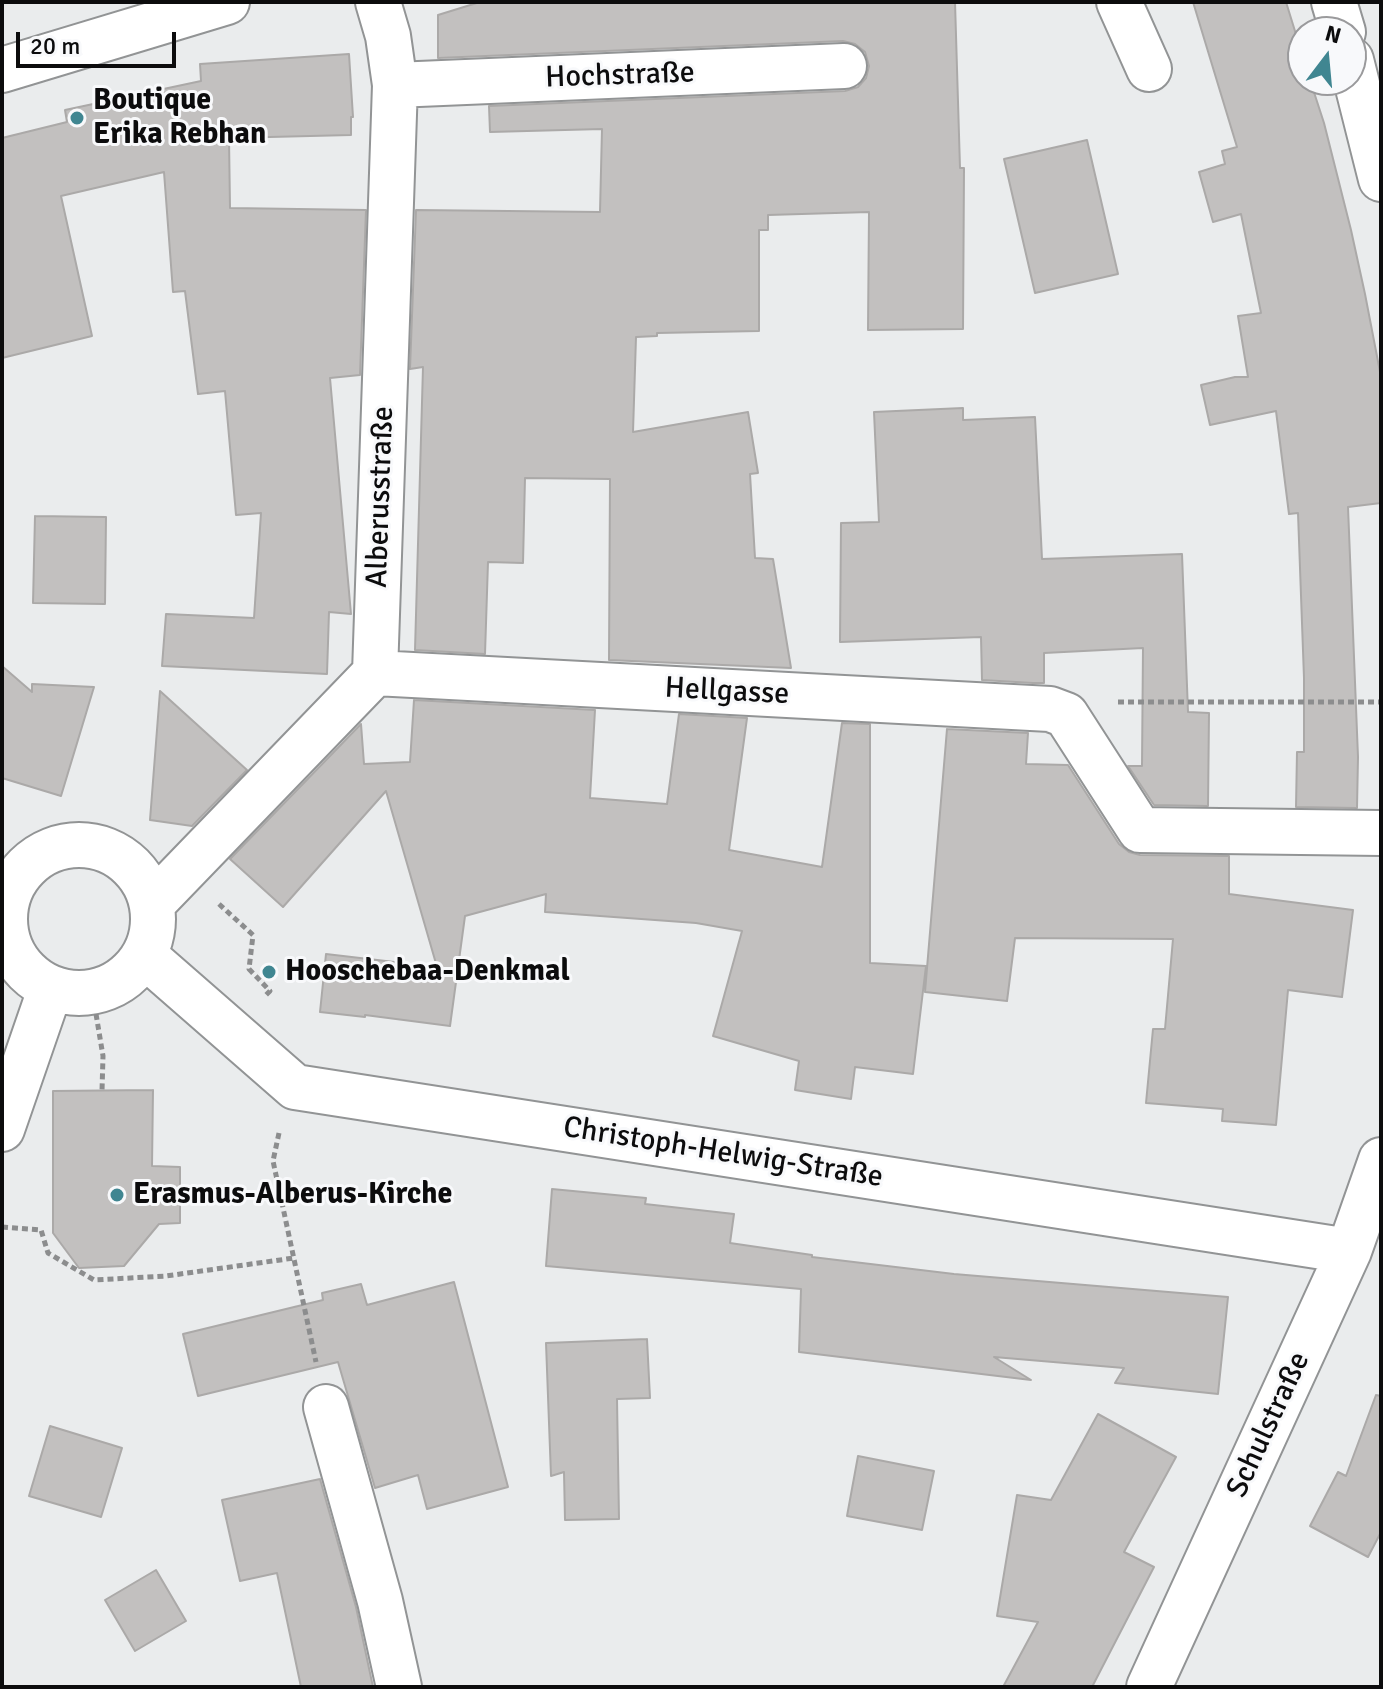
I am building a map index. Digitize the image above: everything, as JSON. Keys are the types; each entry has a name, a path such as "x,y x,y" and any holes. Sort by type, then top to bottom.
{"street":[{"path":"2,70 227,2"},
{"name":"Alberusstraße","path":"375,673 395,85 388,36 378,2"},
{"path":"1119,2 1149,69"},
{"name":"Hochstraße","path":"395,85 844,66"},
{"path":"1360,96 1381,179"},
{"path":"152,904 375,673"},
{"name":"Hellgasse","path":"375,673 1050,709 1069,720"},
{"path":"1069,720 1140,830 1381,833"},
{"path":"79,844 104,848 119,856 139,874 152,904 153,932 145,956 121,981 93,994 50,990 19,966 3,928 14,852 79,844"},
{"name":"Christoph-Helwig-Straße","path":"145,956 295,1087 1349,1251"},
{"path":"2,1129 50,990"},
{"name":"Schulstraße","path":"1149,1687 1349,1251 1381,1160"},
{"path":"326,1407 380,1601 399,1687"}],"path":[{"path":"1069,720 1100,702 1381,702"},
{"path":"184,872 253,935 249,969 270,991 236,1036"},
{"path":"93,994 103,1056 102,1091"},
{"path":"282,1120 273,1161 326,1407"},
{"path":"2,1227 41,1230 48,1253 94,1280 166,1276 294,1258"}],"building":[{"path":"480,2 955,2 960,168 964,168 963,329 868,330 869,212 768,215 768,230 759,230 759,331 657,333 657,336 636,337 633,432 748,412 758,473 750,474 755,558 773,559 791,668 609,660 610,479 525,478 523,563 488,562 485,654 415,650 423,367 410,369 416,210 600,212 602,129 490,132 489,106 845,91 858,87 866,78 869,66 865,52 855,44 843,41 438,58 438,15"},
{"path":"1193,2 1286,2 1290,16 1287,16 1287,96 1315,96 1351,230 1381,377 1381,503 1348,507 1358,757 1357,808 1296,807 1297,752 1304,752 1298,513 1289,514 1276,411 1210,425 1201,385 1248,377 1238,316 1261,313 1241,214 1213,222 1199,172 1225,164 1222,151 1237,147"},
{"path":"349,54 353,117 351,135 229,138 230,208 366,210 360,375 330,378 351,614 329,612 327,674 162,666 166,614 254,618 261,513 236,515 225,391 198,394 185,291 173,292 164,172 61,196 92,336 2,358 2,138 67,122 65,110 201,81 200,64"},
{"path":"1087,140 1118,274 1035,293 1004,159"},
{"path":"963,408 963,420 1035,417 1042,559 1182,554 1188,712 1209,713 1208,806 1154,805 1128,766 1142,766 1143,648 1044,653 1044,683 1033,683 982,680 981,637 840,642 841,523 879,522 874,412"},
{"path":"35,516 106,517 105,604 33,603"},
{"path":"2,666 32,692 32,684 94,687 61,796 2,778"},
{"path":"160,691 247,770 192,826 150,820"},
{"path":"414,700 595,710 590,798 667,804 679,714 747,718 729,850 822,867 842,723 870,724 870,963 926,966 913,1074 855,1067 851,1099 795,1090 799,1061 713,1036 742,931 696,923 545,912 546,894 465,916 450,1026 320,1012 326,954 437,967 386,791 283,907 230,859 361,724 364,764 410,762"},
{"path":"947,729 1028,733 1026,764 1068,765 1119,844 1129,852 1140,855 1229,856 1229,894 1353,910 1342,997 1288,990 1276,1125 1222,1121 1223,1109 1146,1103 1153,1029 1165,1029 1173,939 1015,938 1007,1001 925,992"},
{"name":"Erasmus-Alberus-Kirche","path":"153,1090 152,1166 180,1167 180,1223 159,1224 124,1266 79,1268 53,1233 53,1091"},
{"path":"552,1189 646,1198 645,1204 734,1214 730,1243 812,1257 954,1274 1228,1297 1218,1394 1115,1383 1124,1368 994,1357 1031,1380 799,1352 801,1289 546,1266"},
{"path":"454,1282 508,1487 427,1509 418,1475 375,1488 338,1362 198,1396 183,1334 323,1300 322,1293 361,1284 367,1305"},
{"path":"647,1339 650,1398 617,1399 619,1519 565,1520 564,1472 551,1476 546,1343"},
{"path":"1376,1395 1381,1396 1381,1532 1368,1557 1310,1526 1338,1472 1346,1476"},
{"path":"1098,1414 1176,1457 1124,1552 1154,1567 1092,1687 1003,1687 1038,1622 997,1616 1017,1495 1051,1500"},
{"path":"50,1426 122,1448 101,1517 29,1496"},
{"path":"858,1456 934,1471 922,1530 847,1516"},
{"path":"320,1479 356,1607 373,1687 301,1687 277,1573 240,1581 222,1500"},
{"path":"156,1570 186,1621 135,1651 105,1600"}],"place":[{"name":"Boutique Erika Rebhan","path":"77,118"},
{"name":"Hooschebaa-Denkmal","path":"269,972"},
{"name":"Erasmus-Alberus-Kirche","path":"117,1195"}]}
